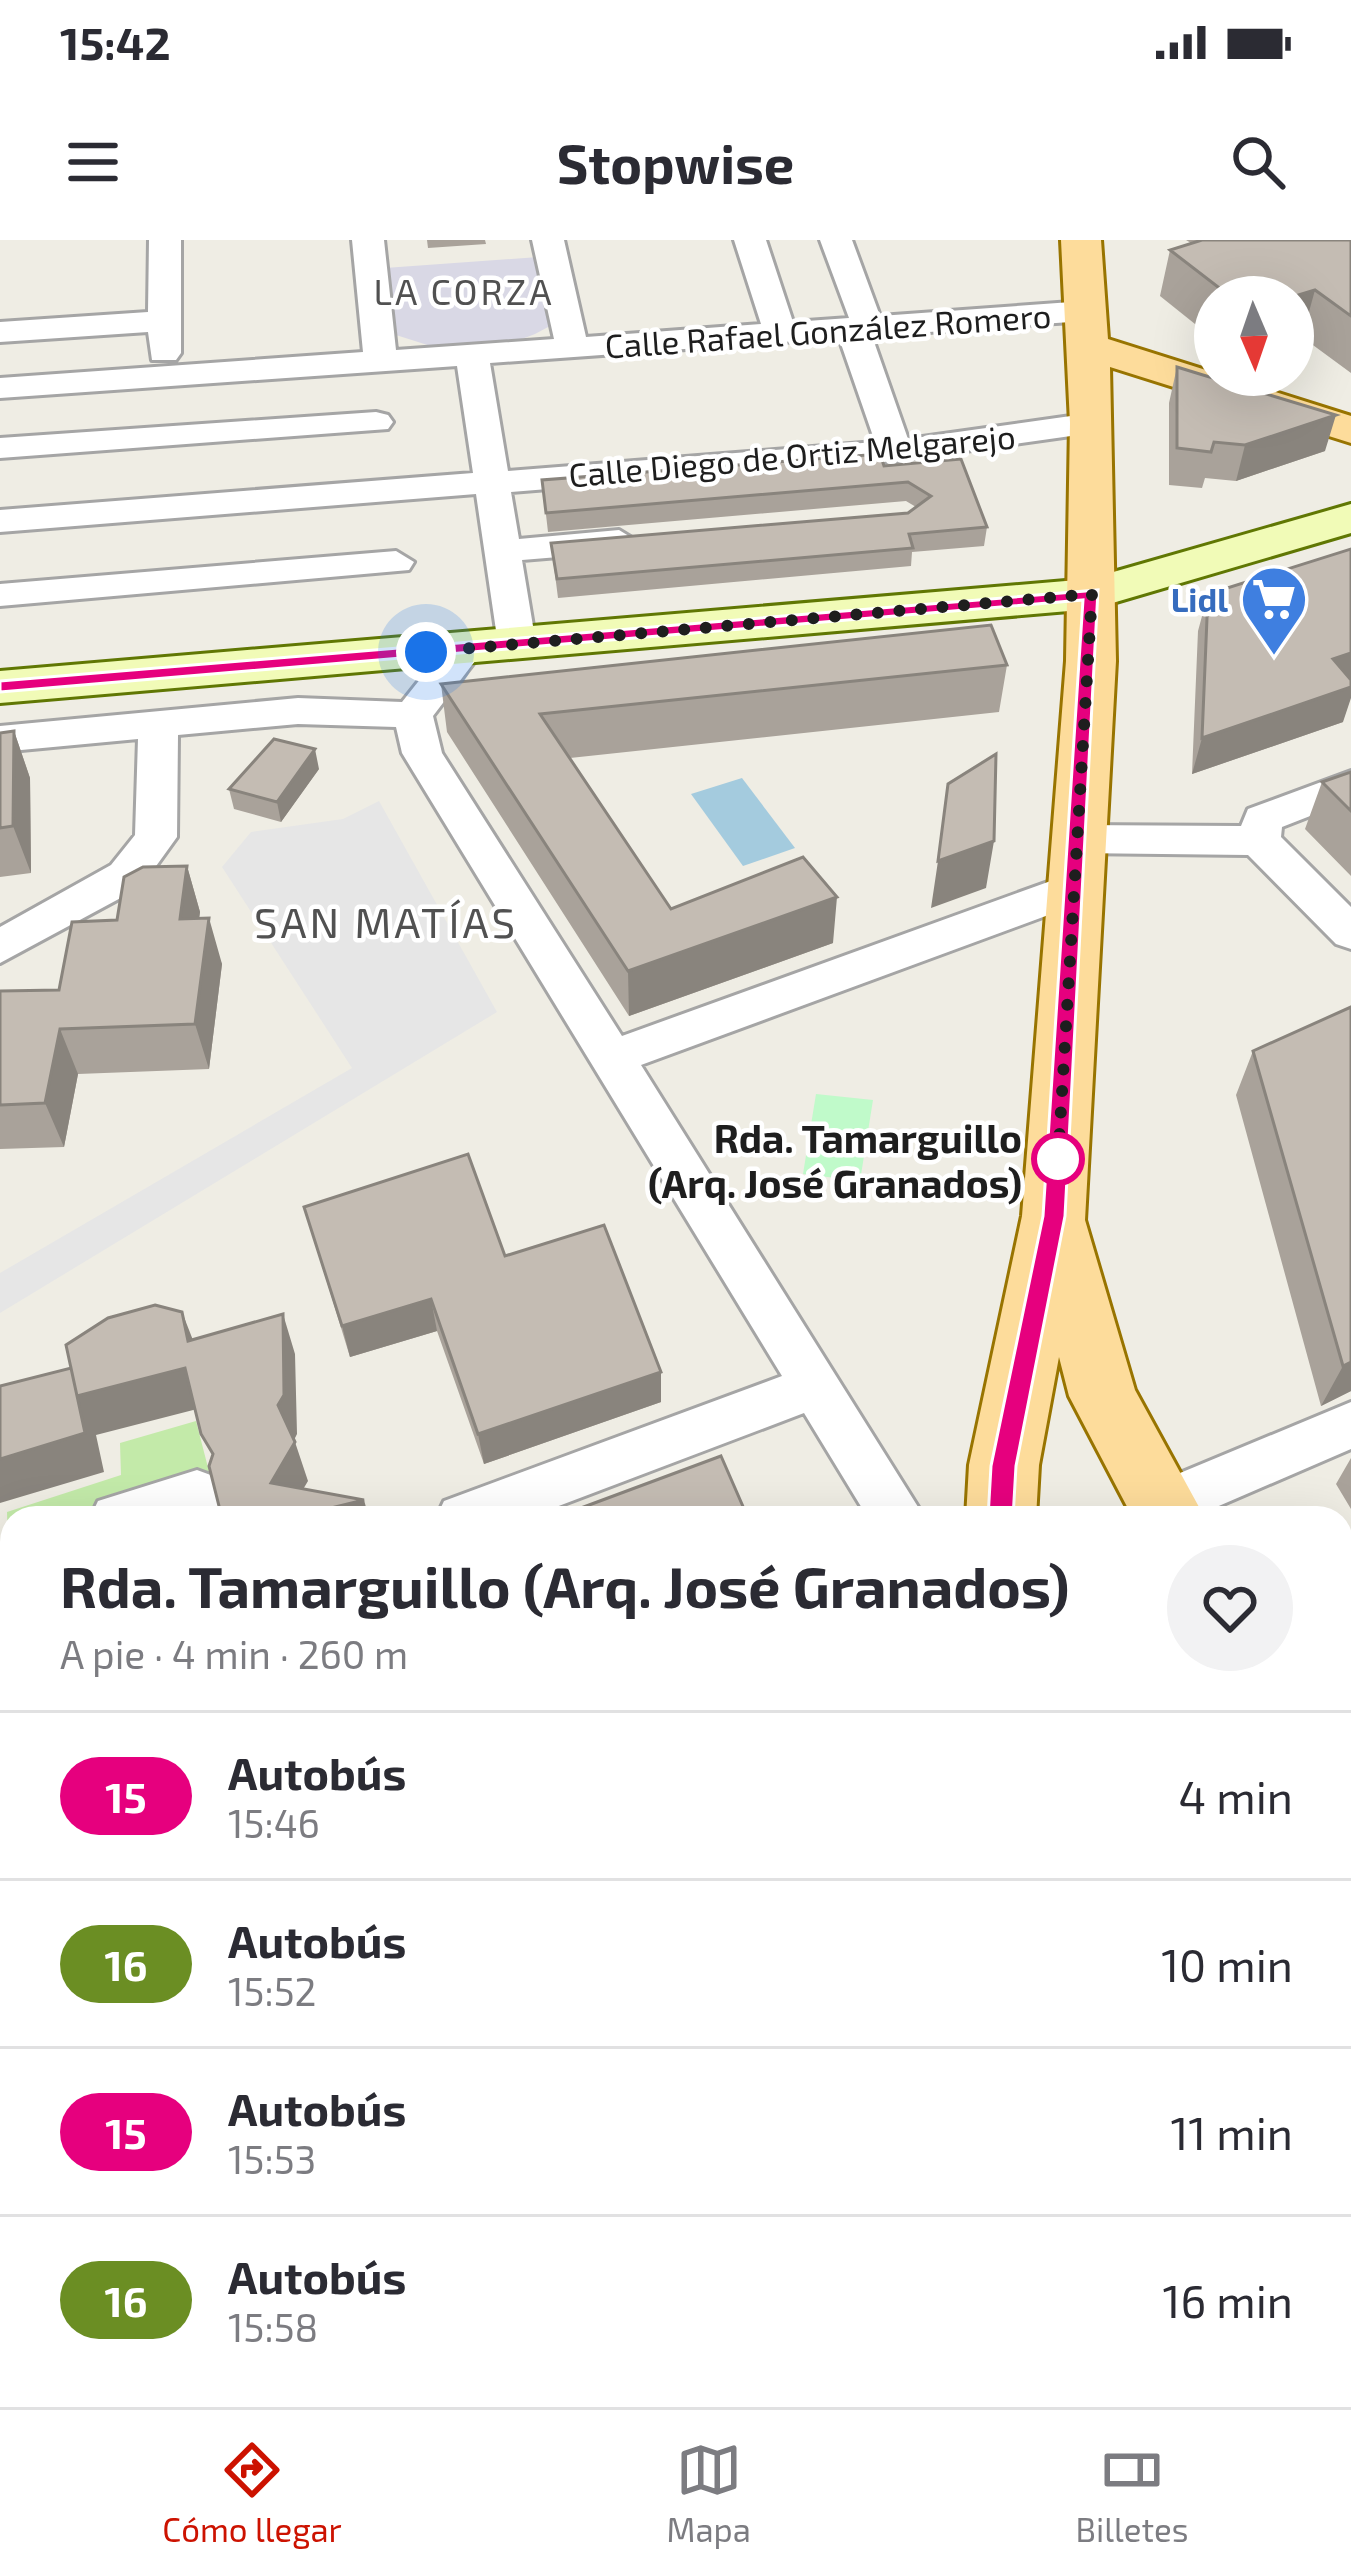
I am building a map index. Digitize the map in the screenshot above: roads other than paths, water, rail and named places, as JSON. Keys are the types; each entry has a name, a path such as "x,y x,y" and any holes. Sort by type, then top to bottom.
{"main road":[{"path":"1002,1506 1004,1466 1054,1216 1092,594 1092,423 1081,240"},
{"path":"1086,329 1351,430"},
{"path":"0,687 1092,594 1351,518"},
{"path":"1054,1216 1103,1396 1164,1506"}],"street":[{"path":"163,376 165,240"},
{"path":"368,240 380,360"},
{"path":"548,240 572,348"},
{"path":"750,240 780,332"},
{"path":"836,240 895,451"},
{"path":"0,332 164,321"},
{"name":"Calle Rafael González Romero","path":"0,388 860,327 1086,329"},
{"path":"472,355 517,644"},
{"path":"0,448 376,422"},
{"name":"Calle Diego de Ortiz Melgarejo","path":"0,521 895,451 1092,423"},
{"path":"502,550 645,538"},
{"path":"0,595 396,562"},
{"path":"413,715 466,648"},
{"path":"346,658 413,715 422,753 891,1506"},
{"path":"0,739 298,711 413,715"},
{"path":"0,947 127,876 156,837 158,724"},
{"path":"1259,841 1263,819 1351,785"},
{"path":"611,1058 1075,864 1259,841"},
{"path":"1259,841 1351,933"},
{"path":"495,1506 818,1385"},
{"path":"1180,1506 1351,1425"},
{"path":"157,1506 197,1494"}],"water":[{"path":"742,778 795,848 743,866 691,794"}],"place":[{"name":"Lidl","path":"1274,658"},
{"name":"Rda. Tamarguillo (Arq. José Granados)","path":"1058,1159"}],"district":[{"name":"LA CORZA","path":"464,290"},
{"name":"SAN MATÍAS","path":"386,921"}]}
